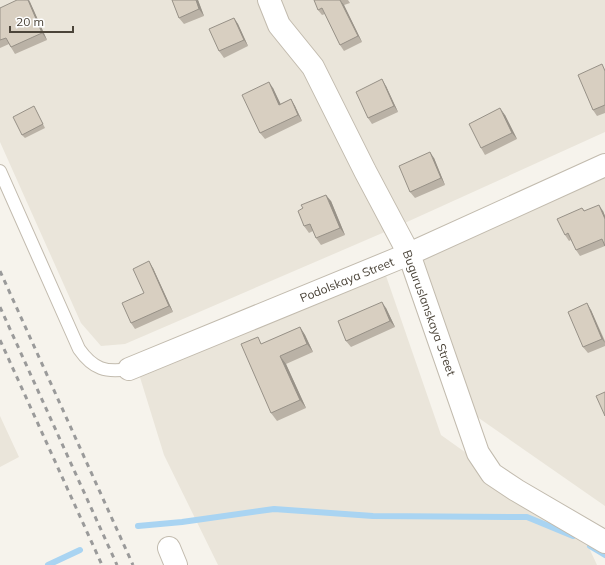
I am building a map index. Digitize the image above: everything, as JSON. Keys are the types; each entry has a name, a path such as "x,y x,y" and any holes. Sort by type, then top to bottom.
{"street":[{"name":"Buguruslanskaya Street","path":"269,0 279,25 313,67 365,170 410,254 478,453 492,474 516,490 605,542"},
{"name":"Podolskaya Street","path":"130,369 410,254 605,165"}],"lane":[{"path":"0,171 80,349 86,359 95,366 116,371 130,369"}],"shaded area":[{"path":"0,0 605,0 605,132 387,231 125,344 101,346 81,323 0,142"},
{"path":"605,170 605,506 473,414 416,256"},
{"path":"384,270 441,435 584,537 597,565 218,565 164,455 139,374"},
{"path":"0,416 19,457 0,467"}],"building":[{"path":"17,0 28,0 42,33 11,47 6,38 0,40 0,8"},
{"path":"172,0 196,0 199,9 179,18"},
{"path":"314,0 340,0 358,36 340,45 322,8 318,10"},
{"path":"234,18 244,40 219,51 209,29"},
{"path":"602,64 605,71 605,105 593,110 578,75"},
{"path":"382,79 394,106 368,118 356,92"},
{"path":"269,82 279,105 291,99 298,115 260,133 242,95"},
{"path":"34,106 43,124 22,135 13,117"},
{"path":"500,108 512,133 481,148 469,124"},
{"path":"430,152 441,178 410,192 399,166"},
{"path":"326,195 340,228 316,238 310,224 304,226 298,211 303,208 301,205"},
{"path":"599,205 605,219 605,246 602,239 576,250 568,233 565,235 557,219 582,208 584,211"},
{"path":"149,261 169,306 131,323 122,303 144,293 133,269"},
{"path":"382,302 390,321 346,341 338,321"},
{"path":"587,303 602,339 583,347 568,312"},
{"path":"300,327 307,344 280,356 300,400 271,413 241,344 258,337 261,344"},
{"path":"605,392 605,416 596,396"}],"waterway":[{"path":"138,526 182,522 274,509 373,516 527,517 573,536"},
{"path":"590,546 605,555"},
{"path":"48,565 80,550"}],"railway":[{"path":"0,271 133,565"},
{"path":"0,307 117,565"},
{"path":"0,340 102,565"}]}
